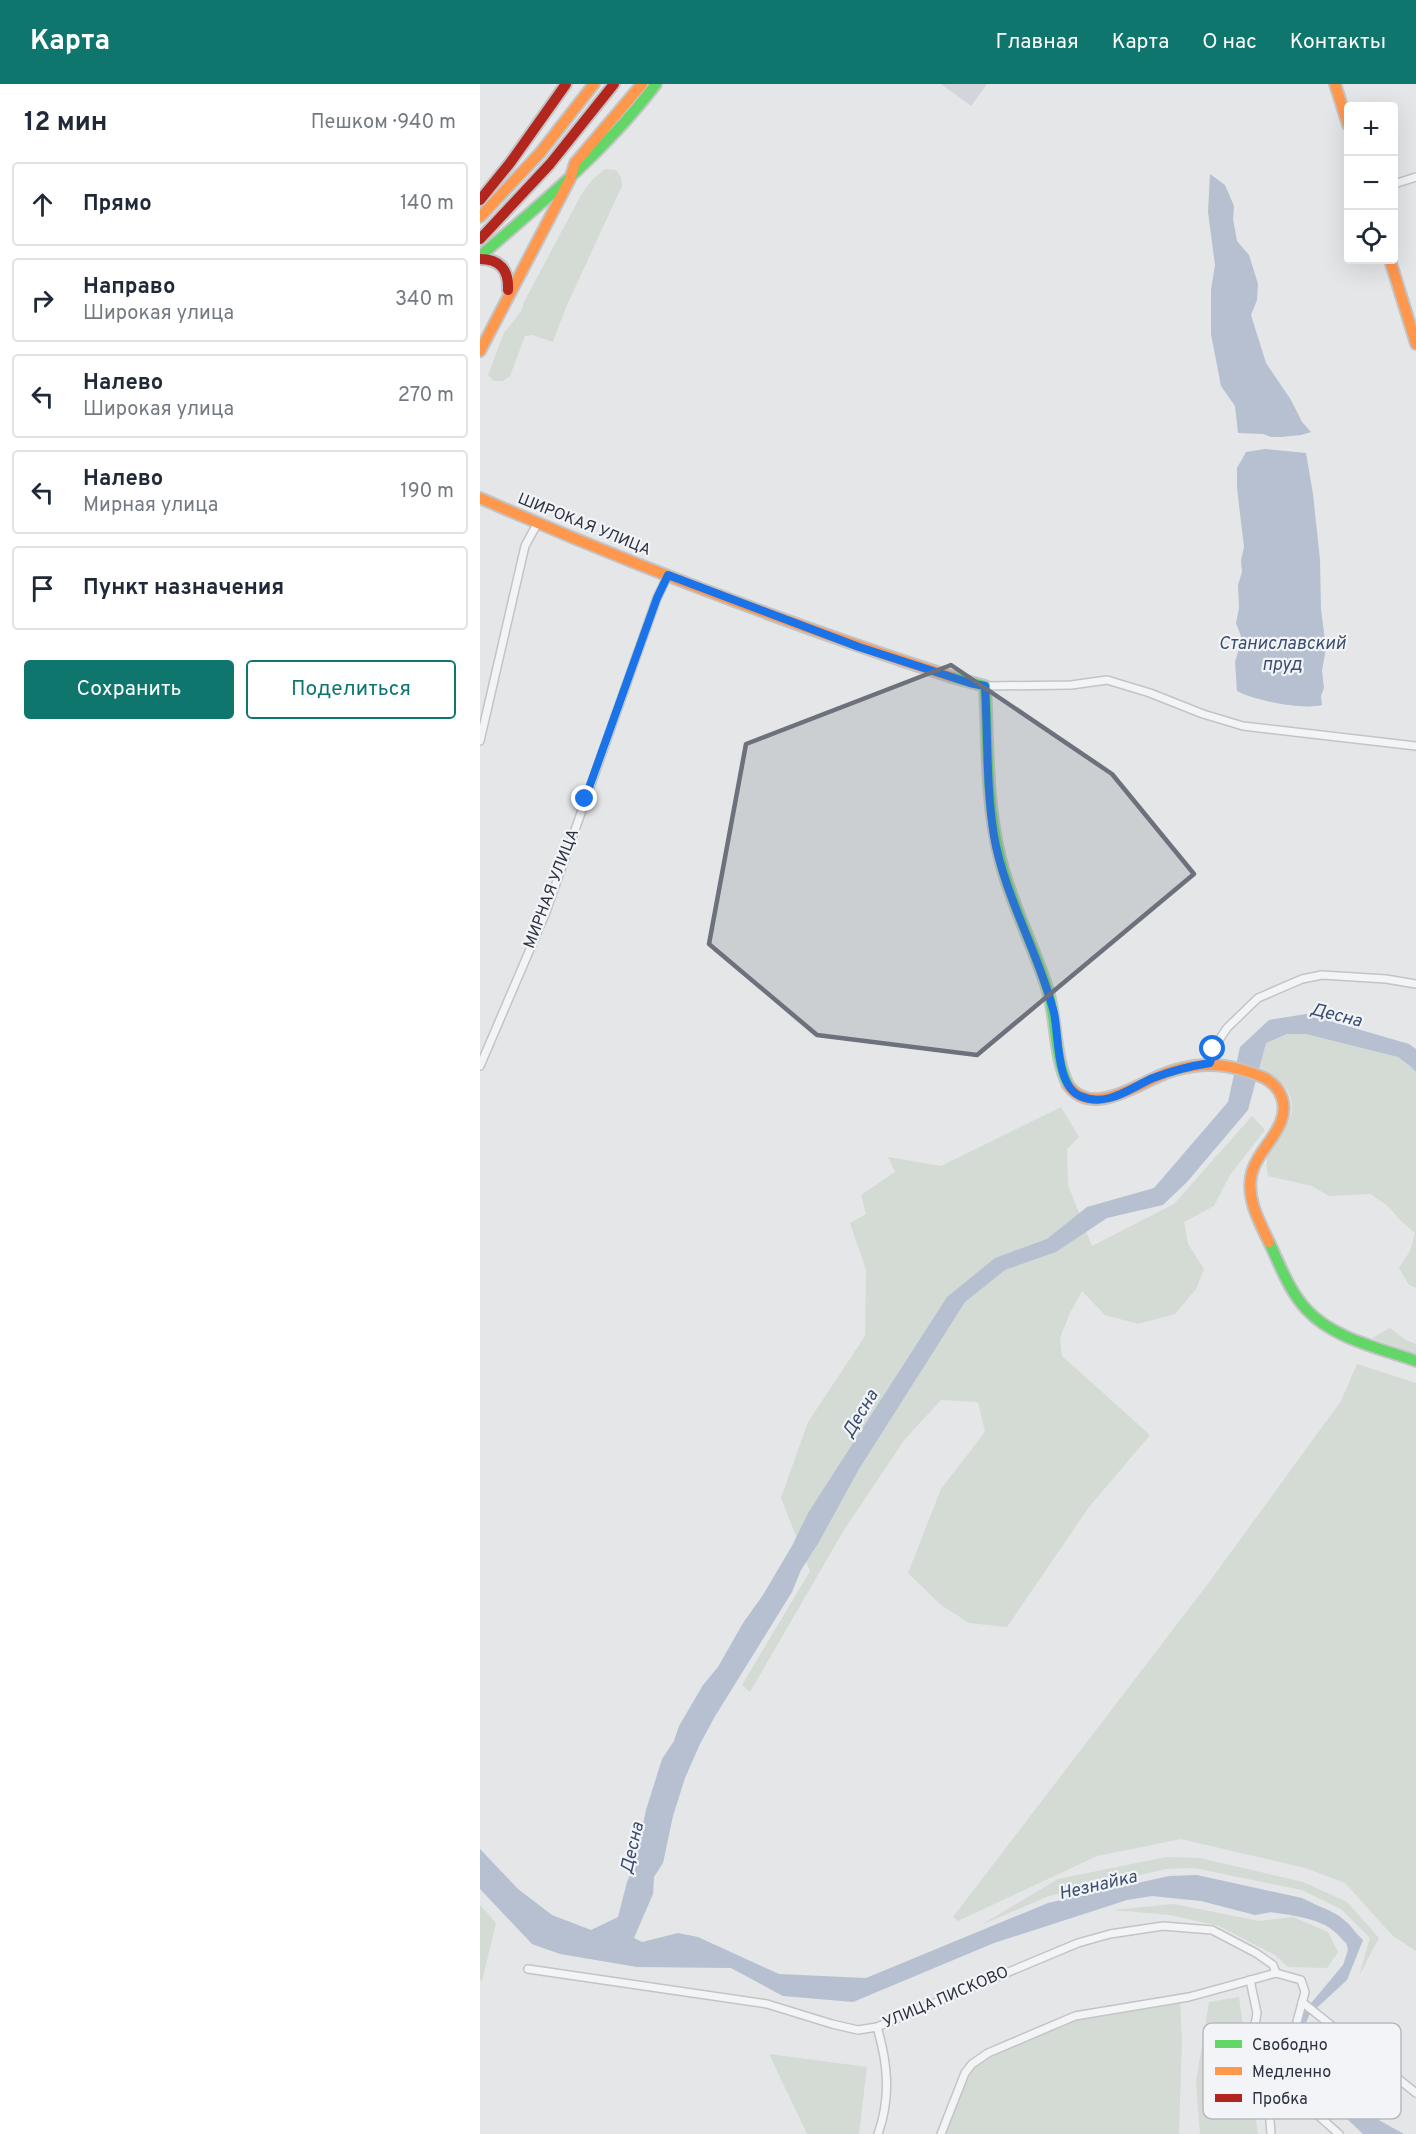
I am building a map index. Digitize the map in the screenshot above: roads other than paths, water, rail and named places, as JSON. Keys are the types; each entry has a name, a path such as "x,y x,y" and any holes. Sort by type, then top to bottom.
{"main road":[{"path":"480,200 510,163 566,84"},
{"path":"480,217 510,188 567,121 594,84"},
{"path":"480,239 522,197 580,130 614,84"},
{"path":"480,351 570,179 575,163 642,84"},
{"path":"480,257 570,179 608,141 656,84"},
{"path":"1335,84 1344,112"},
{"path":"480,257 499,262 505,269 509,279 507,296"},
{"path":"1391,264 1416,344"},
{"name":"ШИРОКАЯ УЛИЦА","path":"480,498 537,524 859,647 985,686"},
{"path":"985,686 994,836 1003,875 1049,995 1058,1032 1062,1069 1068,1088 1081,1097 1100,1099 1119,1097 1152,1078 1210,1063 1233,1066 1273,1083 1285,1104 1284,1117 1253,1167 1250,1187 1253,1205 1286,1278 1315,1317 1336,1330 1416,1361"}],"street":[{"path":"1398,183 1416,177"},
{"path":"480,741 525,546 537,524"},
{"name":"МИРНАЯ УЛИЦА","path":"480,1066 546,912 657,598 668,575"},
{"path":"985,686 1071,685 1107,680 1243,726 1416,746"},
{"path":"1210,1063 1213,1049 1227,1028 1258,998 1302,979 1322,975 1386,979 1416,984"},
{"name":"УЛИЦА ПИСКОВО","path":"528,1969 767,2004 858,2030 877,2027 1078,1943 1110,1934 1163,1926 1212,1930 1256,1953 1273,1965 1276,1973"},
{"path":"941,2134 964,2073 972,2064 988,2053 1075,2016 1189,1997 1276,1973 1301,1980 1305,1992 1305,2004 1299,2023"},
{"path":"1250,1980 1257,2013 1256,2023"},
{"path":"1305,2004 1329,2023"},
{"path":"877,2027 885,2055 888,2092 878,2134"},
{"path":"1401,2081 1416,2093"},
{"path":"1270,2119 1271,2134"},
{"path":"1322,2119 1339,2134"}],"water":[{"path":"1210,174 1225,185 1234,206 1233,219 1237,241 1249,255 1258,284 1257,300 1251,315 1266,363 1291,400 1302,422 1311,432 1281,437 1238,433 1235,406 1221,386 1211,334 1211,290 1215,265 1208,212"},
{"name":"Станиславский пруд","path":"1265,449 1306,453 1320,560 1321,609 1326,648 1322,671 1324,688 1321,696 1322,705 1279,704 1237,691 1235,662 1242,639 1236,623 1239,608 1238,585 1242,572 1241,560 1244,547 1237,468 1246,452"},
{"path":"1306,1014 1409,1044 1416,1049 1416,1072 1398,1057 1306,1034 1287,1034 1266,1043 1248,1110 1187,1182 1163,1205 1107,1218 1056,1252 1005,1270 965,1302 859,1469 801,1570 792,1592 700,1744 685,1778 673,1816 663,1863 654,1877 653,1894 634,1938 642,1942 678,1933 698,1937 779,1974 866,1978 1048,1903 1169,1876 1197,1875 1302,1898 1339,1916 1363,1940 1347,1980 1309,2015 1306,2023 1299,2023 1302,2014 1343,1965 1348,1950 1343,1929 1316,1911 1294,1908 1255,1915 1201,1901 1152,1896 1127,1900 994,1943 853,2002 783,1996 731,1968 637,1967 560,1954 532,1944 480,1889 480,1849 518,1889 552,1915 591,1930 618,1917 662,1759 674,1741 679,1726 703,1685 718,1667 743,1623 763,1595 808,1513 947,1297 995,1258 1047,1239 1087,1207 1154,1188 1228,1102 1240,1047 1269,1020"},
{"path":"1347,2119 1377,2119 1404,2134 1363,2134"}],"waterway":[{"name":"Незнайка","path":"1274,1905 1305,1910 1325,1917 1342,1928 1349,1936"}],"water label":[{"name":"Десна","path":"1336,1016"},
{"name":"Десна","path":"861,1414"},
{"name":"Десна","path":"633,1848"}]}
